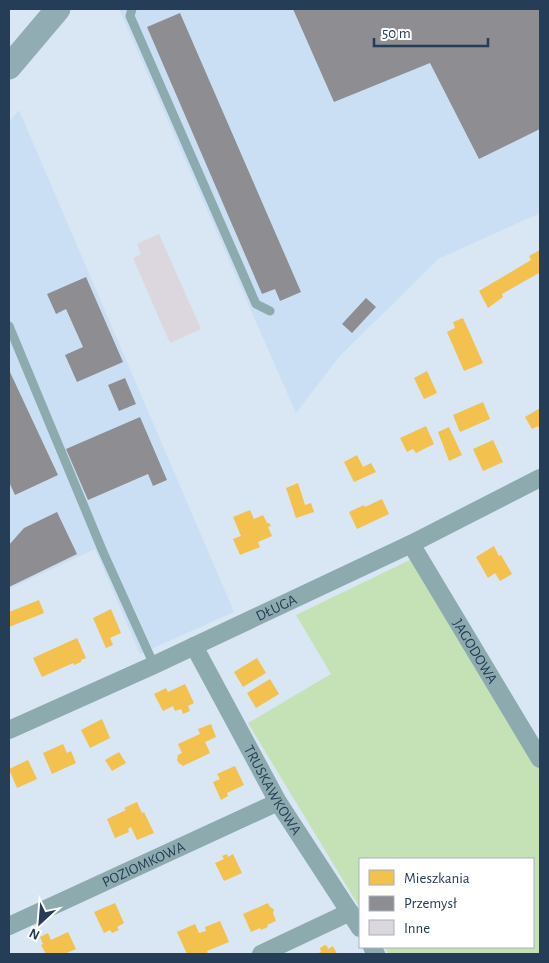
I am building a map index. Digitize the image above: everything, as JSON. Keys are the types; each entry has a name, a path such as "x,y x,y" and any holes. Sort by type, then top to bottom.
{"main road":[{"path":"9,67 58,9"}],"street":[{"name":"DŁUGA","path":"9,730 154,665 411,544 540,478"},
{"name":"JAGODOWA","path":"411,544 540,759"},
{"name":"TRUSKAWKOWA","path":"194,646 278,802 359,926"},
{"name":"POZIOMKOWA","path":"9,926 278,802"},
{"path":"261,954 350,912"}],"lane":[{"path":"132,9 130,16 256,304 270,312"},
{"path":"9,326 103,552 154,665"}],"shaded area":[{"path":"119,9 540,9 540,213 438,259 339,357 296,413"},
{"path":"19,110 234,612 140,654 95,549 9,589 9,122"}],"green space":[{"path":"412,559 540,771 540,954 389,954 385,948 534,948 534,858 359,858 359,906 248,723 331,674 296,615"}],"building: Mieszkania":[{"path":"540,250 540,274 502,294 503,297 488,308 479,291 531,260 529,256"},
{"path":"463,318 483,363 464,371 447,332 455,328 453,322"},
{"path":"427,371 437,393 424,399 414,378"},
{"path":"483,402 490,419 460,432 453,415"},
{"path":"540,408 540,430 538,426 532,429 525,417"},
{"path":"426,426 434,444 416,453 413,449 407,452 400,438"},
{"path":"449,427 462,455 449,461 438,432"},
{"path":"493,440 503,462 483,471 473,449"},
{"path":"357,455 363,467 371,463 376,472 354,482 344,462"},
{"path":"298,483 305,505 311,503 314,512 296,518 286,488"},
{"path":"382,499 389,514 357,529 349,512"},
{"path":"250,510 254,519 263,515 271,526 268,527 272,536 258,542 260,547 240,555 233,539 241,536 233,517"},
{"path":"494,546 512,574 500,581 495,573 488,578 476,557"},
{"path":"39,600 44,613 9,627 9,612"},
{"path":"111,609 121,633 110,638 113,645 106,648 93,618"},
{"path":"77,638 86,658 81,660 81,662 74,665 73,663 42,677 33,658"},
{"path":"257,658 266,673 243,687 234,672"},
{"path":"270,679 279,694 256,708 247,693"},
{"path":"185,684 194,703 188,706 190,711 183,714 181,709 175,711 173,706 163,711 154,694 166,688 168,692"},
{"path":"102,719 110,738 90,748 81,730"},
{"path":"211,724 216,737 205,742 210,753 183,766 177,760 178,755 182,753 178,744 200,734 198,729"},
{"path":"63,744 67,753 71,751 76,763 52,774 43,753"},
{"path":"119,752 126,763 112,771 105,760"},
{"path":"28,760 37,779 17,788 9,769"},
{"path":"235,766 244,785 227,793 228,796 221,800 213,782 220,779 217,774"},
{"path":"137,802 154,833 137,840 131,827 128,829 129,832 115,838 107,819 126,810 124,808"},
{"path":"227,854 228,857 233,854 242,873 224,881 215,863 224,859 222,856"},
{"path":"115,903 124,923 117,927 119,930 112,933 110,930 104,933 94,912"},
{"path":"268,903 274,910 273,913 276,921 267,925 268,927 251,932 243,914"},
{"path":"220,921 229,942 207,951 208,954 187,954 177,932 195,924 199,933 206,931 205,927"},
{"path":"68,932 76,949 64,954 46,954 41,945 43,944 40,937 48,933 51,940"},
{"path":"325,945 328,949 333,946 337,954 316,954 321,952 320,948"}],"building: Przemysł":[{"path":"293,9 540,9 540,129 479,159 430,63 334,102"},
{"path":"180,13 301,292 280,301 275,289 262,294 147,27"},
{"path":"86,277 123,362 77,382 65,355 83,347 66,309 56,314 47,294"},
{"path":"366,298 376,307 352,333 342,324"},
{"path":"9,370 58,475 15,495 9,482"},
{"path":"125,378 136,404 119,411 108,385"},
{"path":"140,417 167,480 153,486 148,474 88,500 66,449"},
{"path":"57,512 77,554 9,587 9,545 24,528"}],"building: Inne":[{"path":"159,234 201,329 170,343 133,258 141,254 137,244"}]}
